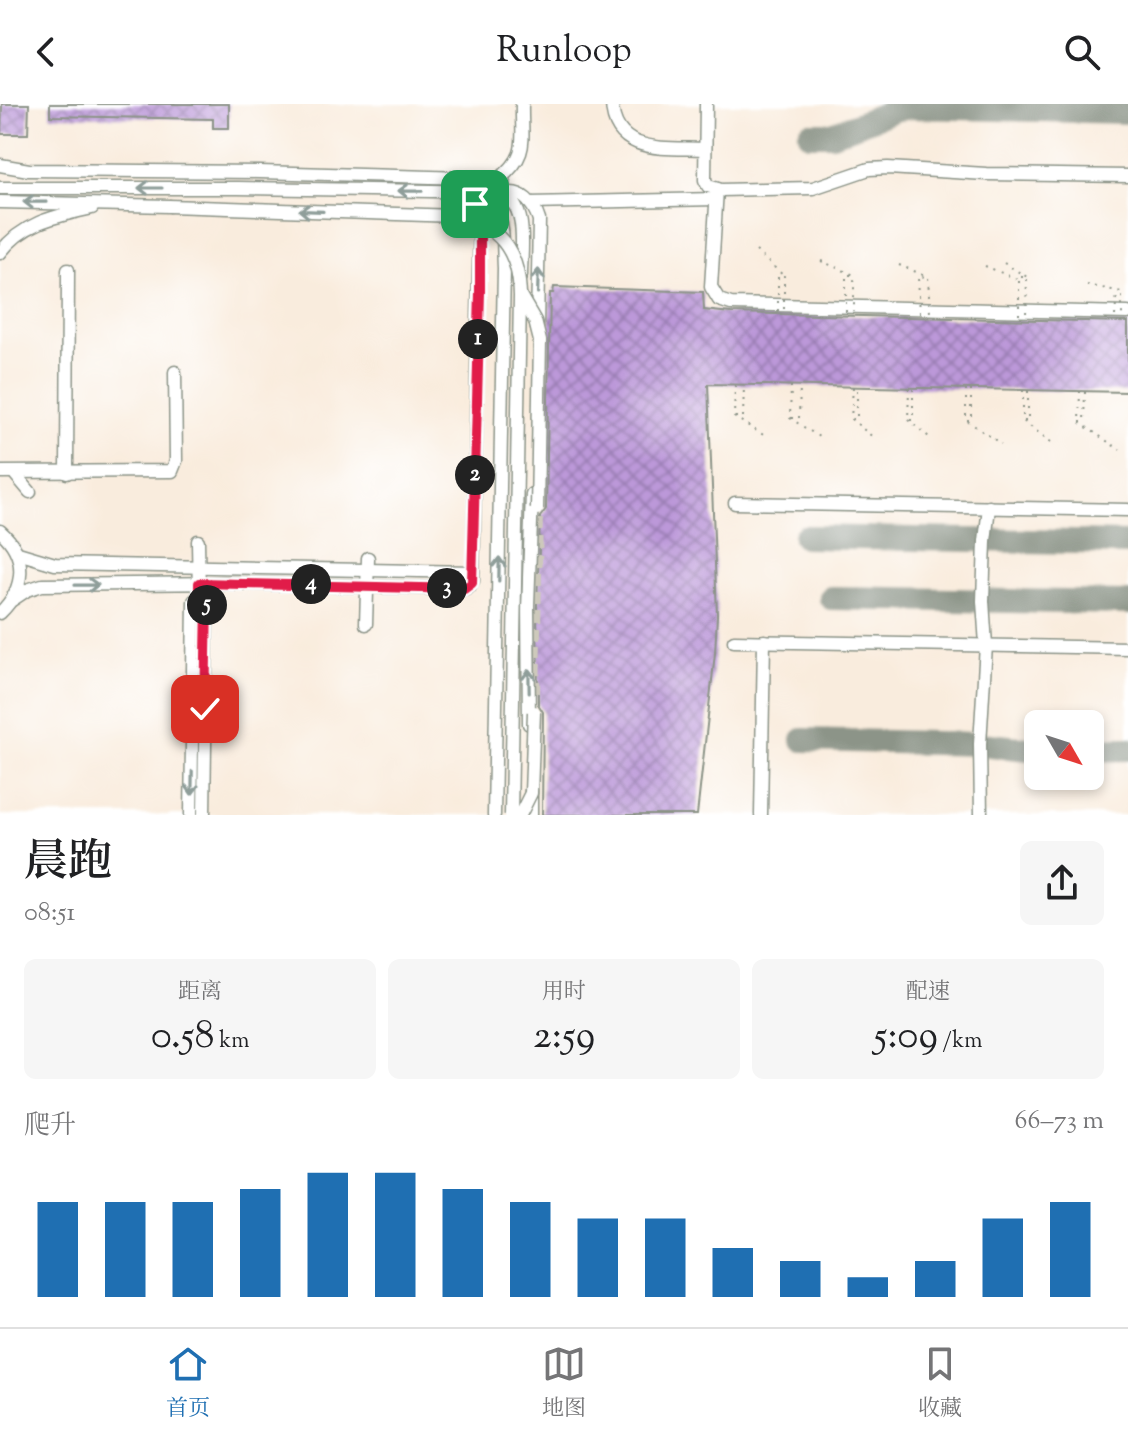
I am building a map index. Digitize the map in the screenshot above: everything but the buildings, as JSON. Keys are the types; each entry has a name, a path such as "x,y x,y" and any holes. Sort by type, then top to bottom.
{"street":[{"path":"499,179 521,158 522,104"},
{"path":"612,104 614,122 626,138 639,145 705,149"},
{"path":"706,104 705,180 716,194 711,287 719,300 731,304 1122,315"},
{"path":"0,165 29,170 260,172 499,179 504,183 503,194"},
{"path":"530,203 813,188 869,169 888,168 986,174 1128,176"},
{"path":"0,188 516,193 530,203 538,215 540,228 528,605 531,815"},
{"path":"0,613 27,590 42,585 199,590 367,585 464,589 472,583 480,217 471,192"},
{"path":"471,192 491,202 500,215 504,268 494,815"},
{"path":"503,194 512,199 518,208 522,235 509,815"},
{"path":"0,202 466,218 495,232 511,251 517,265 520,296 509,815"},
{"path":"0,253 21,232 49,218 111,204"},
{"path":"67,473 68,270"},
{"path":"520,296 535,321 540,341 537,509"},
{"path":"0,472 168,472 174,469 175,372"},
{"path":"14,473 30,492"},
{"path":"475,503 481,516 479,592"},
{"path":"735,503 1128,510"},
{"path":"981,815 980,744 986,645 983,601 989,507"},
{"path":"0,531 10,539 18,553 21,577 12,600"},
{"path":"191,815 194,601 199,590 198,541"},
{"path":"18,553 55,564 199,567 367,564 473,572"},
{"path":"366,624 367,564"},
{"path":"199,590 207,603 204,815"},
{"path":"734,641 1128,648"},
{"path":"761,815 764,641"},
{"path":"520,815 531,793 534,712"}],"path":[{"path":"756,251 784,276 784,311"},
{"path":"821,261 854,275"},
{"path":"1004,263 1027,277"},
{"path":"899,265 928,276 930,313"},
{"path":"985,266 1019,280"},
{"path":"846,312 846,275 854,275"},
{"path":"854,275 854,312"},
{"path":"778,311 778,276 784,276"},
{"path":"920,313 918,277 926,276"},
{"path":"1019,315 1019,277 1027,277"},
{"path":"1026,315 1027,277"},
{"path":"1087,285 1122,292 1122,315"},
{"path":"1117,291 1122,315"},
{"path":"734,417 735,385"},
{"path":"734,417 743,417 744,385"},
{"path":"790,418 791,386"},
{"path":"790,418 799,418 800,386"},
{"path":"851,419 853,387"},
{"path":"851,419 857,419 857,387"},
{"path":"911,388 908,420 929,437"},
{"path":"966,420 971,420 971,389"},
{"path":"966,390 966,420"},
{"path":"1023,390 1023,421"},
{"path":"1023,421 1028,421 1028,390"},
{"path":"1079,422 1080,391"},
{"path":"1079,422 1084,422 1085,392"},
{"path":"734,417 765,436"},
{"path":"790,418 819,437"},
{"path":"851,419 874,438"},
{"path":"966,420 1001,444"},
{"path":"1023,421 1055,445"},
{"path":"1079,422 1120,450"}],"taxiway":[{"path":"810,134 832,134 897,109 912,107 1128,112"},
{"path":"805,537 1128,543"},
{"path":"831,598 1128,603"},
{"path":"803,740 980,744 1024,749"},
{"path":"1104,750 1128,749"}],"tunnel":[{"path":"534,693 537,511"}],"route":[{"path":"205,709 207,603 199,596 199,583 464,589 472,583 480,322 480,217 475,204"}]}
